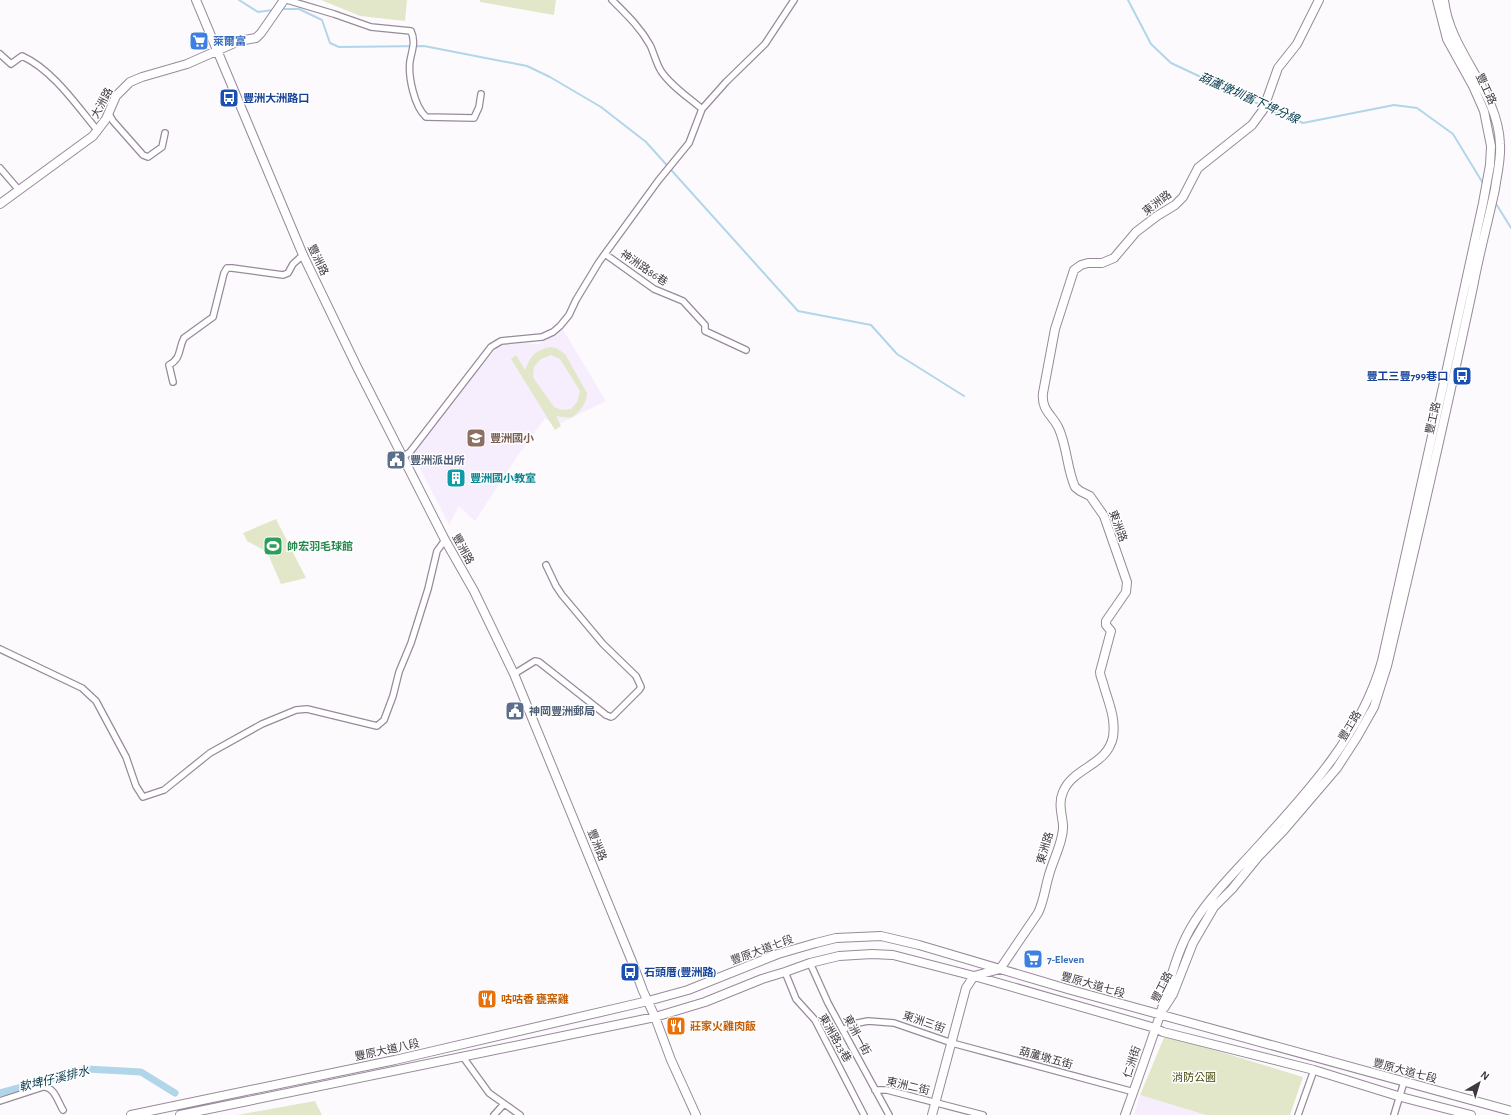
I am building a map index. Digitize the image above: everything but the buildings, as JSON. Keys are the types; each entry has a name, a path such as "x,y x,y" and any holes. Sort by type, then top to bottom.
{"street":[{"name":"豐洲路","path":"196,0 303,254 357,367 445,540 474,591 514,674 537,727 672,1060 696,1115"},
{"name":"大洲路","path":"0,204 18,189 93,136 109,114 116,96 130,82 187,64 239,41 256,38 286,0"},
{"path":"286,0 371,27 411,31 414,46 410,62 410,73 416,101 422,113 426,116 474,118 479,107 481,94"},
{"path":"612,0 642,33 654,52 660,70 673,85 702,109"},
{"path":"403,456 410,452 491,347 501,341 542,337 556,329 569,315 576,300 605,254 658,181 689,144 702,109 726,82 765,44 794,0"},
{"name":"東洲路","path":"1000,969 1042,905 1049,874 1060,842 1063,826 1060,808 1063,792 1068,783 1074,777 1103,756 1111,742 1113,730 1113,716 1100,672 1110,631 1106,625 1106,621 1126,592 1127,582 1104,516 1090,496 1080,491 1075,486 1060,430 1044,406 1043,393 1055,329 1074,270 1081,265 1088,263 1102,263 1114,258 1136,232 1179,201 1188,188 1198,168 1248,129 1264,107 1278,68 1297,44 1319,0"},
{"name":"豐工路","path":"1160,1015 1170,978 1184,940 1194,922 1212,897 1280,822 1329,764 1351,732 1376,682 1382,661 1483,203 1491,146 1484,111 1473,86 1447,39 1437,0"},
{"name":"豐工路","path":"1160,1015 1173,994 1193,943 1214,907 1232,889 1258,857 1284,830 1337,768 1374,707 1388,666 1500,166 1500,143 1497,123 1490,100 1452,32 1444,0"},
{"path":"0,54 12,64 22,56 34,61 61,86 98,131"},
{"path":"109,114 113,121 143,155 148,158 162,147 164,133"},
{"path":"0,168 18,189"},
{"path":"173,382 169,365 175,362 180,353 184,338 213,317 224,273 227,268 283,275 288,273 293,264 303,254"},
{"name":"神洲路86巷","path":"605,254 654,289 683,301 705,325 705,331 746,350"},
{"path":"0,649 82,688 96,702 126,758 136,786 143,797 164,790 221,746 262,724 296,710 307,709 377,726 384,720 393,696 399,672 411,643 428,590 437,551 445,540"},
{"path":"514,674 535,661 539,662 610,717 613,716 641,687 636,676 603,644 562,595 546,565"},
{"name":"豐原大道七段","path":"648,1001 688,990 778,954 816,943 836,938 881,936 919,945 1160,1015 1511,1111"},
{"path":"655,1017 705,1002 762,979 810,963 845,956 872,954 893,955 974,976 1155,1028 1163,1032 1314,1070 1401,1097 1471,1115"},
{"name":"東洲一街","path":"810,963 828,1004 889,1115"},
{"path":"932,1115 966,988 974,976 1000,969"},
{"name":"東洲路23巷","path":"785,972 796,998 815,1020 864,1115"},
{"name":"豐原大道八段","path":"131,1115 395,1060 648,1001"},
{"name":"仁洲街","path":"1125,1115 1160,1015"},
{"name":"豐原大道八段","path":"180,1115 655,1017"},
{"name":"東洲三街","path":"843,1030 853,1024 868,1021 894,1022 952,1043"},
{"name":"葫蘆墩五街","path":"952,1043 1134,1092"},
{"path":"463,1057 489,1093 520,1115"},
{"path":"1298,1115 1314,1070"},
{"path":"1394,1115 1401,1097 1404,1082"},
{"path":"0,1102 43,1087 47,1087 52,1090 63,1110"},
{"name":"東洲二街","path":"875,1090 886,1090 984,1115"},
{"path":"494,1115 504,1104"}],"shaded area":[{"name":"豐洲國小","path":"562,328 606,401 555,426 545,418 517,457 475,521 459,506 449,525 411,450 502,342 539,344"},
{"path":"1140,1095 1206,1115 1134,1115"}],"green space":[{"path":"321,0 407,0 405,21 360,16"},
{"path":"480,0 556,0 554,15 480,2"},
{"path":"550,347 556,348 565,354 587,393 584,404 574,416 571,418 556,416 561,426 555,430 511,359 516,355 525,370 529,361 537,352","holes":["551,355 560,359 580,391 577,402 571,409 562,410 554,407 533,377 534,367 541,359"]},
{"name":"帥宏羽毛球館","path":"276,519 306,578 281,584 267,552 247,541 243,533"},
{"name":"消防公園","path":"1165,1035 1303,1077 1290,1115 1206,1115 1140,1095"},
{"path":"315,1101 322,1115 237,1115"}],"waterway":[{"path":"239,0 258,12 273,10"},
{"name":"葫蘆墩圳舊下埤分線","path":"1128,0 1151,44 1171,63 1263,106"},
{"path":"281,9 299,9 322,20 330,43 339,47 424,46 527,66 550,77 601,107 646,142 798,311 871,325 897,354 964,396"},
{"name":"葫蘆墩圳舊下埤分線","path":"1267,107 1303,123 1394,105 1417,108 1453,134 1484,185"},
{"name":"葫蘆墩圳舊下埤分線","path":"1495,202 1511,228"},
{"name":"軟埤仔溪排水","path":"0,1093 87,1069 141,1072 175,1093"}],"place":[{"name":"萊爾富","path":"199,41"},
{"name":"豐洲大洲路口","path":"229,98"},
{"name":"豐工三豐799巷口","path":"1462,376"},
{"name":"豐洲國小","path":"476,438"},
{"name":"豐洲派出所","path":"396,460"},
{"name":"豐洲國小教室","path":"456,478"},
{"name":"帥宏羽毛球館","path":"273,546"},
{"name":"神岡豐洲郵局","path":"515,711"},
{"name":"7-Eleven","path":"1033,959"},
{"name":"石頭厝(豐洲路)","path":"630,972"},
{"name":"咕咕香 甕窯雞","path":"487,999"},
{"name":"莊家火雞肉飯","path":"676,1026"}]}
